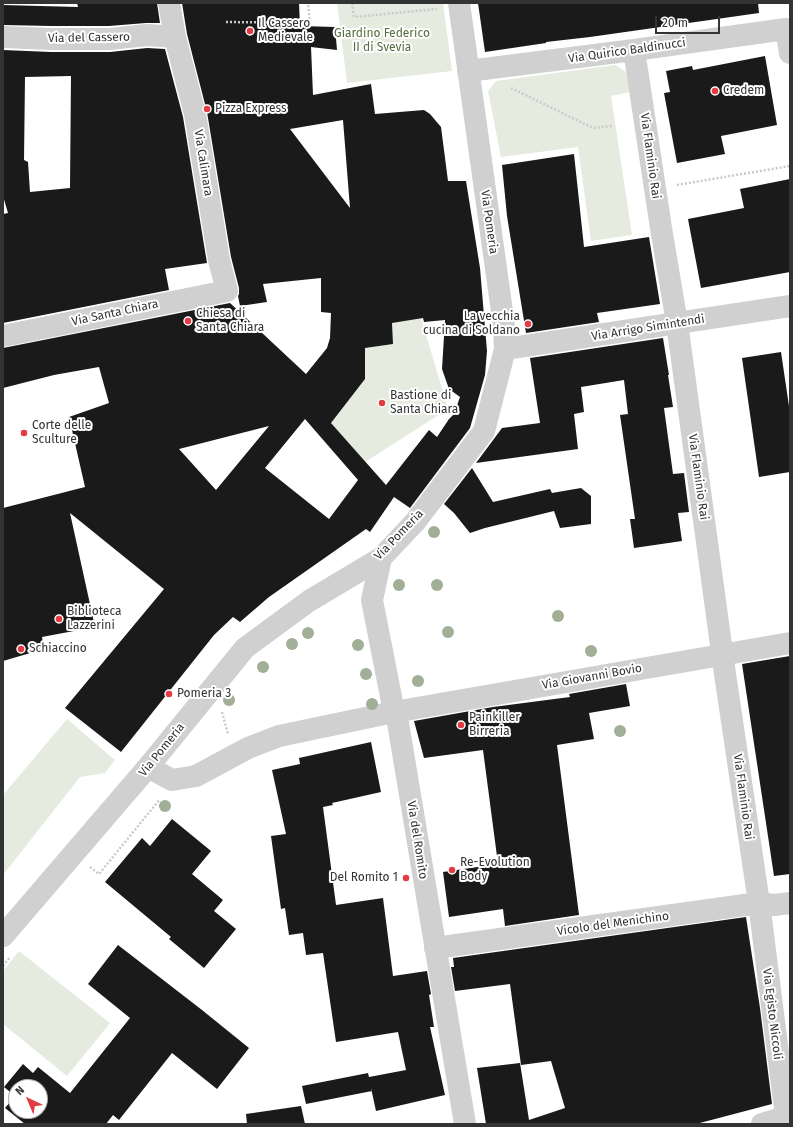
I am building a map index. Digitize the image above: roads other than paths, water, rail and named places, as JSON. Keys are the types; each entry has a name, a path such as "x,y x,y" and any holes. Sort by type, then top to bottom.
{"street":[{"name":"Via Calimara","path":"169,3 175,37 195,114 219,260 227,290"},
{"name":"Via Pomeria","path":"8,945 148,767 245,648 309,601 380,558 415,522 484,431 505,349 504,326 459,3"},
{"name":"Via Quirico Baldinucci","path":"468,71 786,29 790,53"},
{"name":"Via del Cassero","path":"3,37 51,39 110,39 147,35 175,37"},
{"name":"Via Flaminio Rai","path":"634,50 677,323 759,903"},
{"name":"Via Santa Chiara","path":"3,336 227,290"},
{"name":"Via Arrigo Simintendi","path":"505,349 790,306"},
{"name":"Via del Romito","path":"380,558 372,600 394,712 398,724 466,1124"},
{"name":"Via Giovanni Bovio","path":"148,767 172,780 196,776 248,748 279,736 394,712 790,643"},
{"name":"Vicolo del Menichino","path":"435,948 759,903 774,905 790,903"},
{"name":"Via Egisto Niccoli","path":"759,903 786,1121"},
{"path":"762,1124 786,1121"}],"place":[{"name":"Il Cassero Medievale","path":"250,31"},
{"name":"Credem","path":"715,91"},
{"name":"Pizza Express","path":"207,109"},
{"name":"Chiesa di Santa Chiara","path":"188,321"},
{"name":"La vecchia cucina di Soldano","path":"528,324"},
{"name":"Bastione di Santa Chiara","path":"382,403"},
{"name":"Corte delle Sculture","path":"24,433"},
{"name":"Biblioteca Lazzerini","path":"59,619"},
{"name":"Schiaccino","path":"21,649"},
{"name":"Pomeria 3","path":"169,694"},
{"name":"Painkiller Birreria","path":"461,725"},
{"name":"Re-Evolution Body","path":"452,870"},
{"name":"Del Romito 1","path":"406,878"}],"park label":[{"name":"Giardino Federico II di Svevia","path":"382,41"}]}
